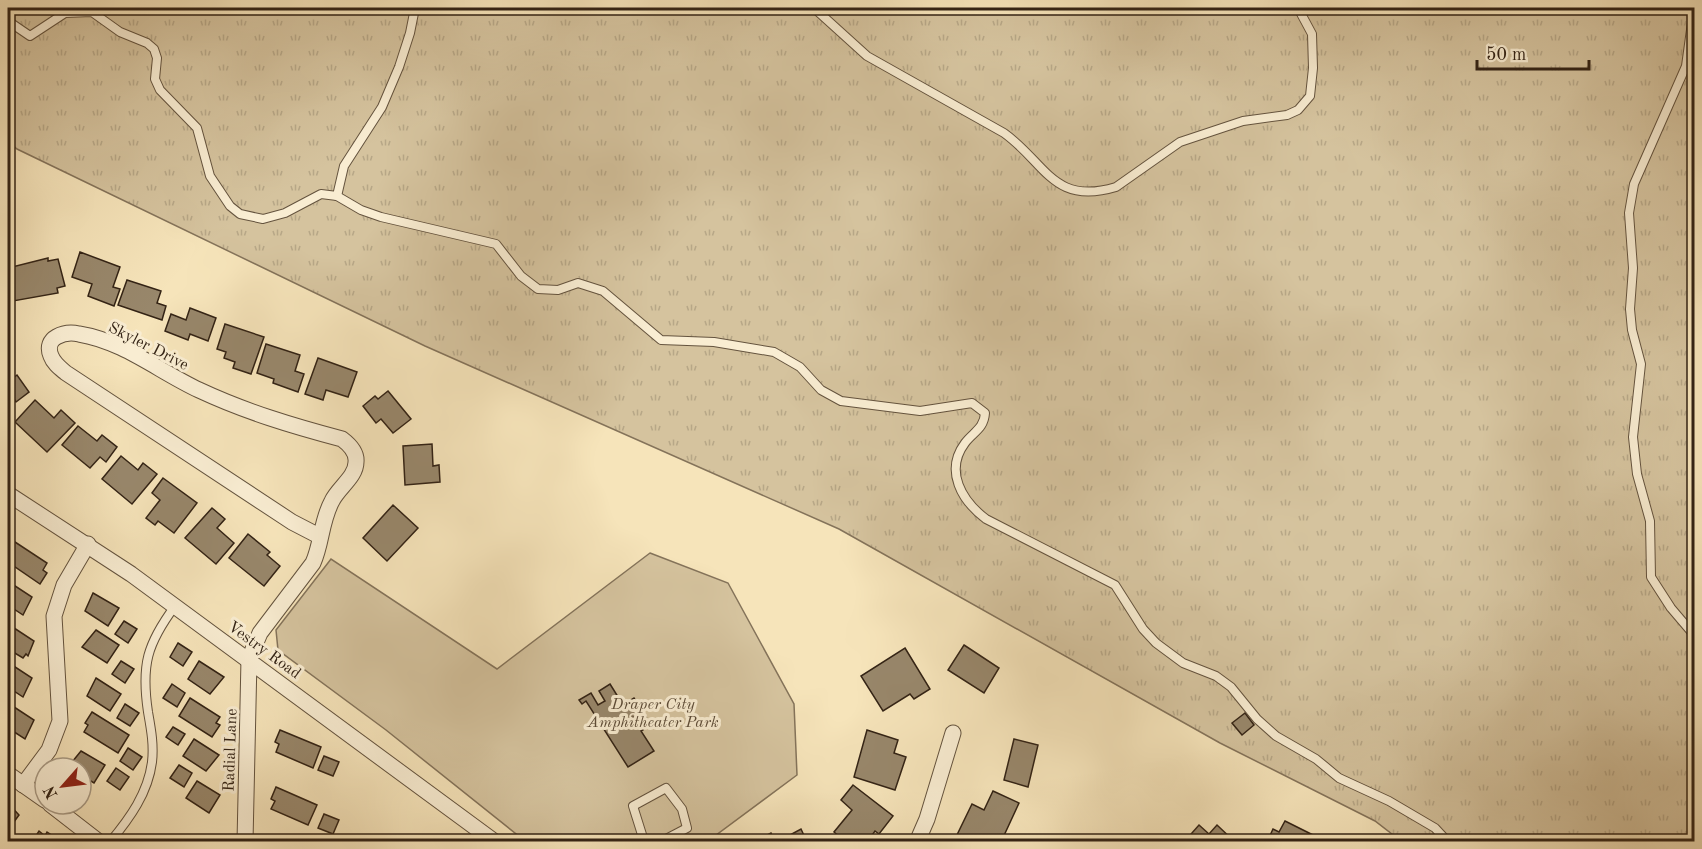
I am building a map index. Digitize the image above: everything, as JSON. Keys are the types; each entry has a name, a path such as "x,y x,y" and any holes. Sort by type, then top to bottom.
{"street":[{"name":"Skyler Drive","path":"249,659 260,633 313,563 319,536 332,499 356,466 356,455 349,444 233,405 102,340 69,333 54,338 50,344 51,357 66,373 292,522 319,536"},
{"name":"Vestry Road","path":"8,494 88,544 175,605 495,842"},
{"path":"23,785 48,750 60,721 54,616 64,585 88,544"},
{"name":"Radial Lane","path":"245,842 249,659"},
{"path":"917,842 927,819 953,733"},
{"path":"8,774 33,792"},
{"path":"65,816 99,842"}],"lane":[{"path":"338,196 344,166 382,107 405,51 415,8"},
{"path":"814,8 867,56 1004,133 1062,187 1085,191 1116,187 1159,154 1180,142 1243,121 1287,115 1298,110 1310,96 1313,68 1312,34 1298,8"},
{"path":"1694,8 1686,66 1634,184 1629,213 1633,268 1630,309 1632,330 1641,364 1633,437 1637,474 1650,521 1651,577 1671,608 1695,635"},
{"path":"8,21 30,36 65,13 92,12 120,32 147,43 154,49 157,58 155,80 159,90 197,128 210,176 230,206 240,214 263,219 285,213 321,194 338,196 361,210 381,217 496,244 529,284 538,289 558,290 578,283 603,291 661,340 714,342 774,352 800,367 821,390 841,400 920,411 972,403 981,407 985,413 985,421 965,442 958,457 956,471 957,486 972,509 986,519 1115,585 1143,629 1156,643 1183,663 1216,676 1231,687 1271,733 1316,759 1339,778 1381,796 1435,828 1448,842"},
{"path":"110,842 140,799 150,775 153,749 145,669 155,634 175,605"},
{"path":"666,788 682,809 687,828 666,839 644,841 633,806 666,788"}],"green space":[{"path":"8,8 1694,8 1694,841 1401,841 1375,821 1220,743 839,529 425,346 17,149 8,141"},
{"name":"Draper City Amphitheater Park","path":"650,553 728,583 794,704 797,775 708,841 525,841 386,730 278,650 276,630 331,559 497,669"}],"building":[{"path":"80,252 120,267 113,287 120,289 114,306 88,296 92,284 72,277"},
{"path":"48,258 48,261 58,259 65,286 57,288 58,293 13,301 8,268"},
{"path":"127,280 161,291 157,303 166,306 162,320 118,305"},
{"path":"190,308 216,318 208,341 190,334 188,340 165,331 171,314 186,320"},
{"path":"225,324 264,337 251,374 233,368 235,362 224,358 226,352 217,349"},
{"path":"266,344 300,355 295,371 304,374 298,392 273,383 274,379 257,373"},
{"path":"318,358 357,372 348,397 326,390 323,400 305,394"},
{"path":"8,370 13,378 17,375 29,392 16,402 13,397 8,401"},
{"path":"388,391 411,419 393,433 381,419 376,423 363,406 375,396 378,399"},
{"path":"35,400 54,418 61,410 75,423 47,452 15,422"},
{"path":"78,426 97,441 102,435 117,447 106,462 100,457 90,468 62,445"},
{"path":"432,444 433,466 439,465 440,482 405,485 403,446"},
{"path":"121,456 138,470 143,463 157,474 132,504 102,479"},
{"path":"163,478 197,503 174,533 158,521 155,525 146,518 160,500 152,493"},
{"path":"393,505 418,528 387,561 363,538"},
{"path":"212,508 225,519 217,528 234,543 216,564 185,538"},
{"path":"248,534 270,552 267,555 280,566 264,586 229,558"},
{"path":"15,542 47,563 43,570 47,573 40,584 8,562 8,554"},
{"path":"9,582 32,597 23,615 8,605"},
{"path":"93,593 119,608 108,626 85,611"},
{"path":"124,621 137,629 128,643 115,634"},
{"path":"11,626 34,641 28,656 26,654 23,658 8,649 8,631"},
{"path":"96,630 119,645 107,663 82,647"},
{"path":"178,643 192,652 183,666 170,657"},
{"path":"964,645 999,668 984,693 948,670"},
{"path":"905,648 930,689 914,699 910,694 883,711 861,676"},
{"path":"121,661 134,669 125,683 112,674"},
{"path":"199,661 224,677 210,694 188,679"},
{"path":"9,663 32,678 23,697 8,687"},
{"path":"96,678 121,694 110,711 87,696"},
{"path":"172,684 185,693 177,707 163,698"},
{"path":"610,684 623,705 634,698 651,725 641,731 654,751 628,767 586,701 582,704 579,700 591,693 598,705 605,701 599,691"},
{"path":"190,698 220,717 216,723 220,725 212,737 179,716"},
{"path":"125,704 139,713 130,726 117,718"},
{"path":"11,705 34,720 25,739 8,728 8,710"},
{"path":"92,712 129,735 118,753 84,732 88,725 85,723"},
{"path":"1245,713 1254,725 1242,735 1232,723"},
{"path":"173,727 185,734 178,745 166,737"},
{"path":"280,730 321,747 313,768 276,752 279,744 275,742"},
{"path":"867,730 898,740 894,753 906,757 895,790 854,777"},
{"path":"194,739 219,755 206,771 183,756"},
{"path":"1014,739 1038,745 1028,787 1004,780"},
{"path":"128,748 142,757 133,770 120,761"},
{"path":"81,751 90,756 77,756"},
{"path":"324,756 339,762 333,776 318,770"},
{"path":"93,758 105,765 93,782"},
{"path":"179,765 192,773 184,787 170,778"},
{"path":"116,768 129,777 120,790 107,781"},
{"path":"197,781 220,795 209,813 186,798"},
{"path":"853,785 893,816 879,834 875,831 867,842 846,842 834,832 852,810 841,800"},
{"path":"276,787 317,805 308,825 271,809 275,801 271,799"},
{"path":"993,791 1019,803 1001,842 954,841 972,804 984,810"},
{"path":"8,803 19,815 8,830"},
{"path":"324,814 339,820 333,834 318,828"},
{"path":"1285,821 1321,839 1320,842 1267,842 1273,829 1279,832"},
{"path":"1199,825 1209,834 1217,825 1235,842 1184,842"},
{"path":"801,829 807,842 777,842"},
{"path":"39,831 45,836 47,832 59,840 32,842"},
{"path":"771,833 775,842 763,842 761,838"}]}
